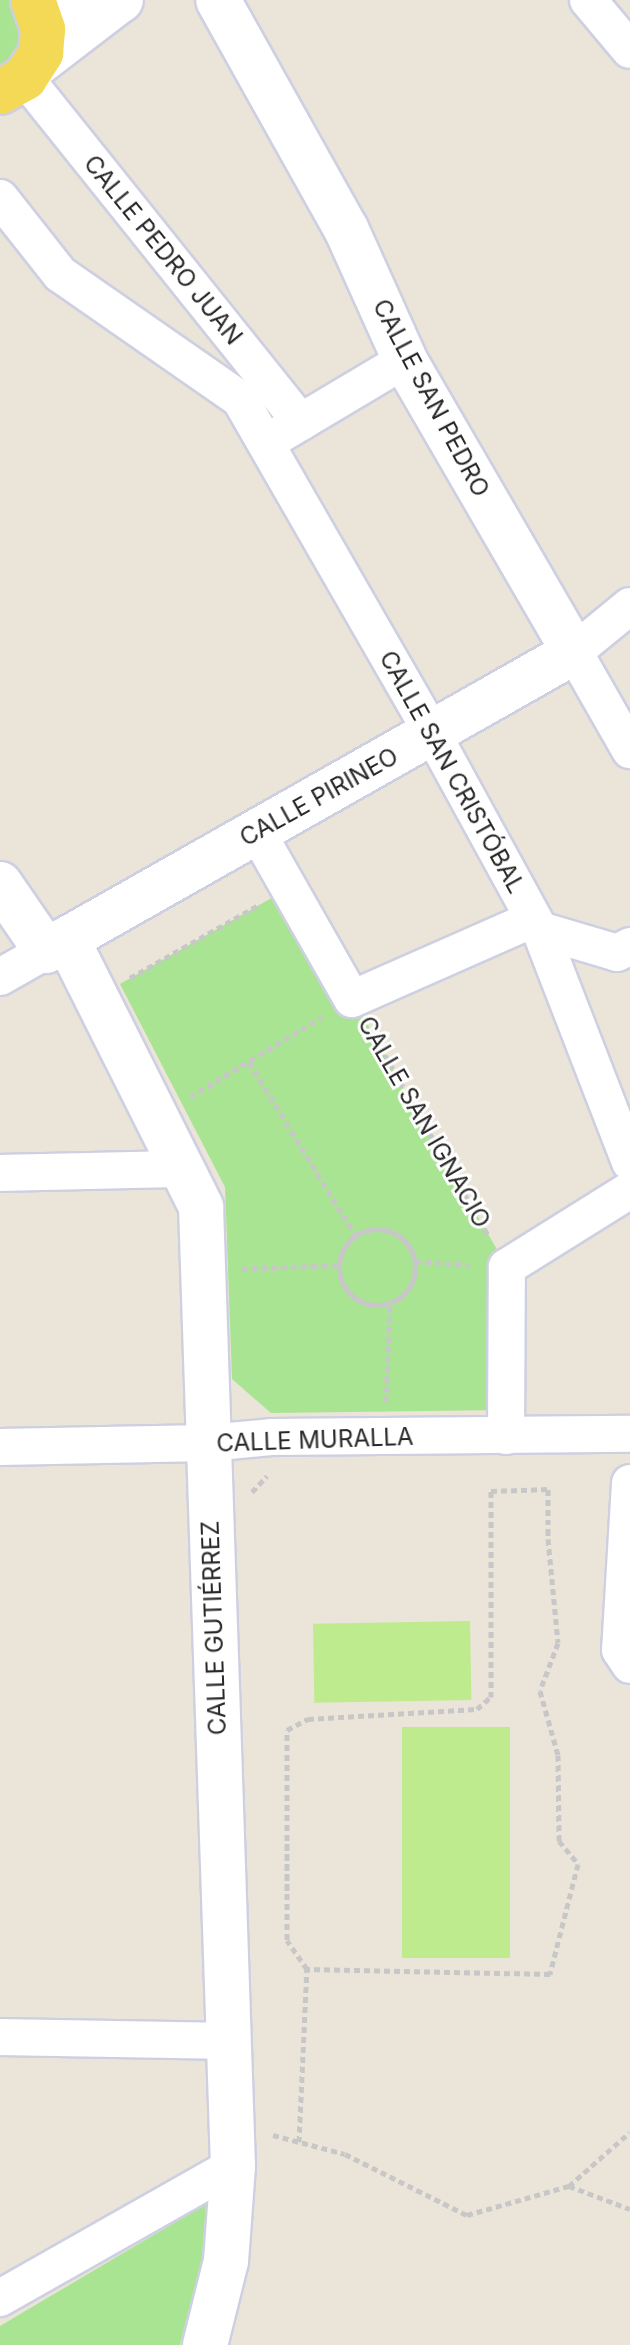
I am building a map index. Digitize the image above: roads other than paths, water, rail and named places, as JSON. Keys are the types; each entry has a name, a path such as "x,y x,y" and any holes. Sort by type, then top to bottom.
{"main road":[{"path":"34,2 65,15 88,12 124,0"},
{"name":"CALLE SAN PEDRO","path":"218,0 346,229 405,360 574,652"},
{"path":"10,92 37,62 43,46 43,29 34,2"},
{"name":"CALLE PIRINEO","path":"56,945 574,652"},
{"name":"CALLE GUTIÉRREZ","path":"0,884 56,945 201,1207 233,2166 226,2261 205,2345"}],"street":[{"path":"10,92 124,0"},
{"path":"588,0 630,50"},
{"name":"CALLE PEDRO JUAN","path":"10,92 301,422"},
{"name":"CALLE SAN CRISTÓBAL","path":"0,198 60,274 240,399 432,733 536,924 630,1162"},
{"path":"265,443 405,360"},
{"name":"CALLE PIRINEO","path":"574,652 630,606"},
{"name":"CALLE SAN PEDRO","path":"574,652 630,750"},
{"name":"CALLE SAN IGNACIO","path":"257,832 352,999 536,924"},
{"path":"536,924 617,953 630,946"},
{"name":"CALLE PIRINEO","path":"0,977 56,945"},
{"path":"0,1173 182,1169"},
{"path":"506,1436 507,1267 630,1190"},
{"name":"CALLE MURALLA","path":"0,1447 208,1443 271,1437 630,1434"},
{"path":"630,1483 620,1650 630,1665"},
{"path":"0,2037 229,2041"},
{"path":"0,2298 233,2166"}]}
